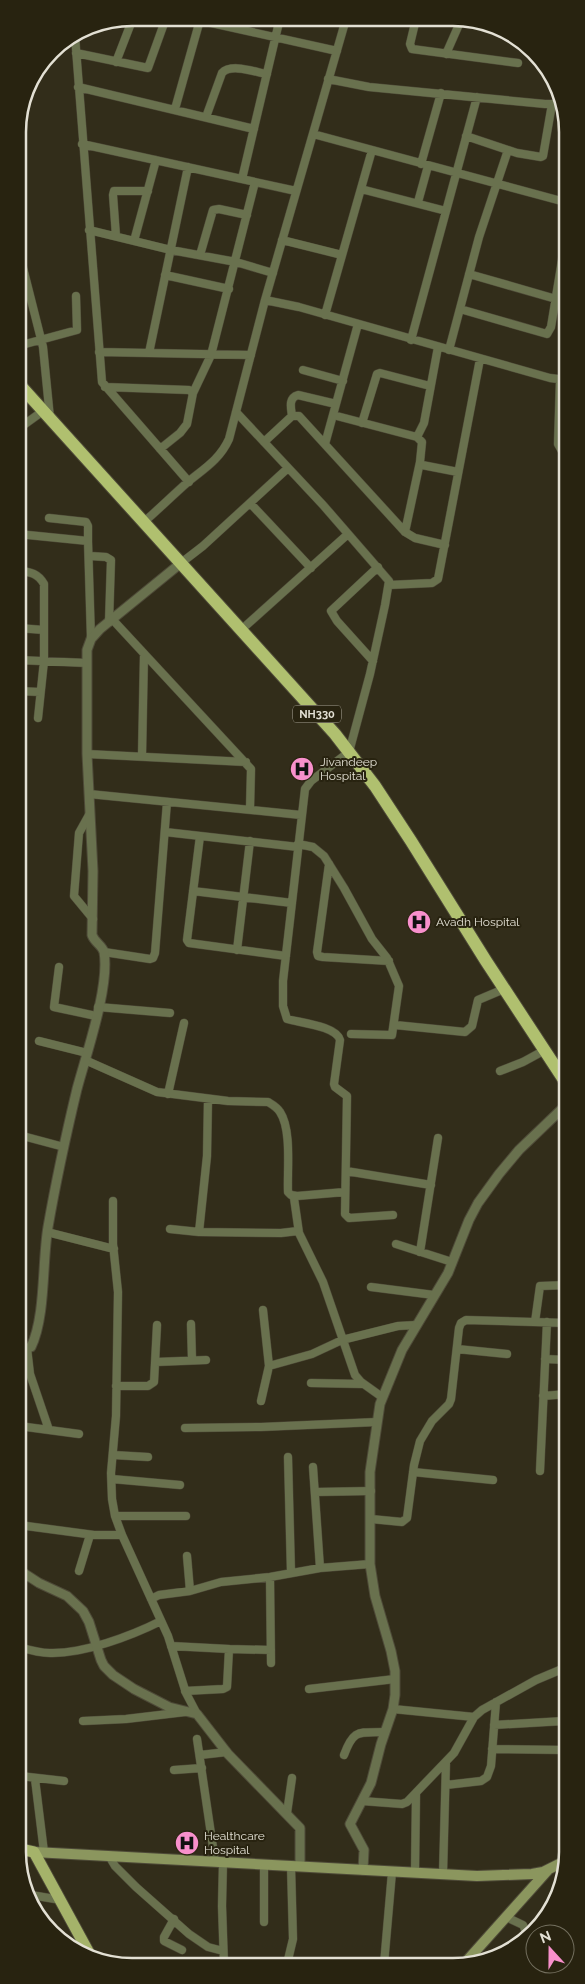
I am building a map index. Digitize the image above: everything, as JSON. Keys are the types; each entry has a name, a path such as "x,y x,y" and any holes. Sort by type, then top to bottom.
{"highway":[{"name":"NH330","path":"26,391 335,734 375,786 559,1072"}],"main road":[{"path":"26,1851 443,1874 514,1875 542,1872 558,1864"},
{"path":"39,1852 86,1947"},
{"path":"471,1956 550,1868"}],"street":[{"path":"116,62 130,26"},
{"path":"76,53 148,68 163,26"},
{"path":"175,109 198,26"},
{"path":"226,26 337,51"},
{"path":"242,179 278,26"},
{"path":"145,522 216,460 229,439 265,300 344,26"},
{"path":"414,26 410,47 412,49 518,63"},
{"path":"446,54 458,26"},
{"path":"75,44 100,376 105,387 189,482"},
{"path":"206,117 224,70 232,68 267,74"},
{"path":"328,79 370,87 552,104 543,156 537,157 508,150 466,136"},
{"path":"78,87 254,129"},
{"path":"418,202 424,165 441,93"},
{"path":"411,340 477,97"},
{"path":"312,134 559,200"},
{"path":"82,144 296,190"},
{"path":"325,315 372,150"},
{"path":"449,350 469,274 508,150"},
{"path":"134,240 156,160"},
{"path":"149,353 188,167"},
{"path":"160,450 180,434 187,424 193,393 211,355 256,182"},
{"path":"361,189 446,210"},
{"path":"116,236 114,191 148,191"},
{"path":"200,255 213,210 219,209 248,214"},
{"path":"89,230 171,250 236,262 273,273"},
{"path":"282,240 342,255"},
{"path":"469,274 556,299"},
{"path":"165,275 229,289"},
{"path":"26,280 45,357 47,415 26,425"},
{"path":"460,309 547,334 551,328 559,282"},
{"path":"26,344 77,330 76,296"},
{"path":"265,300 559,379"},
{"path":"325,444 358,324"},
{"path":"417,437 424,423 438,347"},
{"path":"98,352 251,355"},
{"path":"389,585 436,582 438,579 480,359"},
{"path":"304,370 343,381"},
{"path":"362,423 377,374 380,373 430,386"},
{"path":"105,387 189,390 193,393"},
{"path":"292,416 290,405 292,398 298,395 336,404"},
{"path":"236,412 378,567 385,575 389,585 373,661 349,752 311,781 305,789 283,981 285,1017 299,1023 331,1030 340,1040 334,1084 335,1087 347,1096 345,1214 349,1218 393,1215"},
{"path":"333,415 417,437 422,442 420,462 405,532"},
{"path":"264,442 292,416 299,416 405,532 415,538 445,545"},
{"path":"559,431 559,446"},
{"path":"420,462 425,466 458,472"},
{"path":"26,1348 32,1347 36,1331 47,1232 64,1147 103,984 104,952 102,947 94,941 93,871 87,754 87,650 92,639 111,621 203,546 288,468"},
{"path":"250,503 311,568"},
{"path":"49,518 86,522 88,526 92,639"},
{"path":"241,630 348,534"},
{"path":"26,535 88,541"},
{"path":"90,556 106,557 111,560 111,621 246,762 252,773 250,809"},
{"path":"373,661 337,621 331,610 378,567"},
{"path":"26,571 37,574 44,584 44,661 38,718"},
{"path":"26,629 44,630"},
{"path":"142,756 144,654"},
{"path":"26,660 87,663"},
{"path":"26,691 40,692"},
{"path":"87,754 246,762"},
{"path":"89,794 301,815"},
{"path":"104,952 150,959 155,954 167,802"},
{"path":"89,815 79,832 74,896 93,919"},
{"path":"165,832 318,849 329,864 372,939 389,961 399,986 394,1033 390,1036 351,1034"},
{"path":"200,836 187,940 189,943 286,956"},
{"path":"237,950 250,842"},
{"path":"329,864 318,956 323,958 389,961"},
{"path":"193,892 292,903"},
{"path":"59,967 54,1007 97,1011 170,1013"},
{"path":"395,1025 465,1032 472,1026 478,1000 504,988"},
{"path":"168,1094 184,1023"},
{"path":"39,1041 86,1057 147,1089 168,1094 234,1102 268,1102 279,1110 286,1129 288,1192 291,1195 297,1196 345,1192"},
{"path":"500,1072 545,1050"},
{"path":"199,1232 206,1164 208,1099"},
{"path":"363,1870 364,1850 350,1824 371,1783 393,1709 395,1679 391,1651 376,1596 370,1564 370,1472 376,1422 382,1397 402,1350 452,1262 478,1203 519,1150 559,1112"},
{"path":"26,1137 64,1147"},
{"path":"420,1252 438,1138"},
{"path":"346,1171 431,1185"},
{"path":"297,1196 293,1202 298,1231 323,1282 355,1375 363,1384 382,1397"},
{"path":"113,1201 114,1249 118,1292 112,1478 115,1516 161,1621 186,1691 199,1716 227,1752 300,1828 296,1866 293,1939 288,1958"},
{"path":"170,1229 199,1232 281,1233 298,1231"},
{"path":"47,1232 114,1249"},
{"path":"396,1244 452,1262"},
{"path":"535,1322 540,1286 559,1285"},
{"path":"371,1287 434,1295"},
{"path":"260,1401 269,1366 263,1310"},
{"path":"371,1520 406,1521 413,1472 420,1441 432,1421 449,1404 451,1399 459,1328 462,1323 466,1320 559,1323"},
{"path":"540,1471 547,1322"},
{"path":"192,1324 192,1360"},
{"path":"116,1386 152,1385 155,1378 157,1325"},
{"path":"269,1366 312,1354 342,1340 398,1326 416,1325"},
{"path":"457,1349 507,1354"},
{"path":"26,1359 49,1430"},
{"path":"545,1359 559,1360"},
{"path":"156,1362 206,1360"},
{"path":"311,1383 363,1384"},
{"path":"543,1396 559,1395"},
{"path":"185,1428 376,1422"},
{"path":"26,1427 79,1434"},
{"path":"113,1454 148,1457"},
{"path":"288,1457 291,1573"},
{"path":"313,1467 320,1568"},
{"path":"413,1472 493,1480"},
{"path":"112,1478 180,1486"},
{"path":"315,1492 370,1491"},
{"path":"115,1516 186,1516"},
{"path":"26,1526 90,1535 122,1535"},
{"path":"79,1571 90,1535"},
{"path":"187,1556 190,1591"},
{"path":"150,1599 159,1594 190,1591 221,1582 270,1577 320,1568 370,1564"},
{"path":"26,1575 73,1600 83,1611 89,1622 104,1666 113,1675 169,1707 199,1716"},
{"path":"270,1577 271,1663"},
{"path":"26,1648 50,1653 96,1645 148,1628 161,1621"},
{"path":"171,1646 271,1650"},
{"path":"186,1691 223,1689 227,1686 230,1649"},
{"path":"362,1802 402,1804 407,1802 460,1746 474,1717 482,1710 536,1680 559,1670"},
{"path":"309,1689 395,1679"},
{"path":"446,1785 482,1781 487,1777 491,1766 496,1702"},
{"path":"393,1709 474,1717"},
{"path":"82,1721 126,1719 188,1712"},
{"path":"494,1725 559,1721"},
{"path":"344,1754 353,1736 385,1732"},
{"path":"197,1739 219,1862 224,1958"},
{"path":"492,1749 559,1750"},
{"path":"200,1755 227,1752"},
{"path":"443,1874 446,1762"},
{"path":"174,1770 202,1768"},
{"path":"26,1777 64,1780"},
{"path":"286,1813 292,1778"},
{"path":"35,1779 39,1852"},
{"path":"415,1873 416,1794"},
{"path":"110,1856 115,1866 136,1887 189,1934 208,1947 224,1951"},
{"path":"264,1864 264,1922"},
{"path":"385,1958 392,1872"},
{"path":"37,1897 61,1900"},
{"path":"506,1917 523,1925 525,1928"},
{"path":"174,1919 164,1937 164,1941 182,1950"}],"place":[{"name":"Jivandeep Hospital","path":"302,769"},
{"name":"Avadh Hospital","path":"419,922"},
{"name":"Healthcare Hospital","path":"187,1843"}]}
